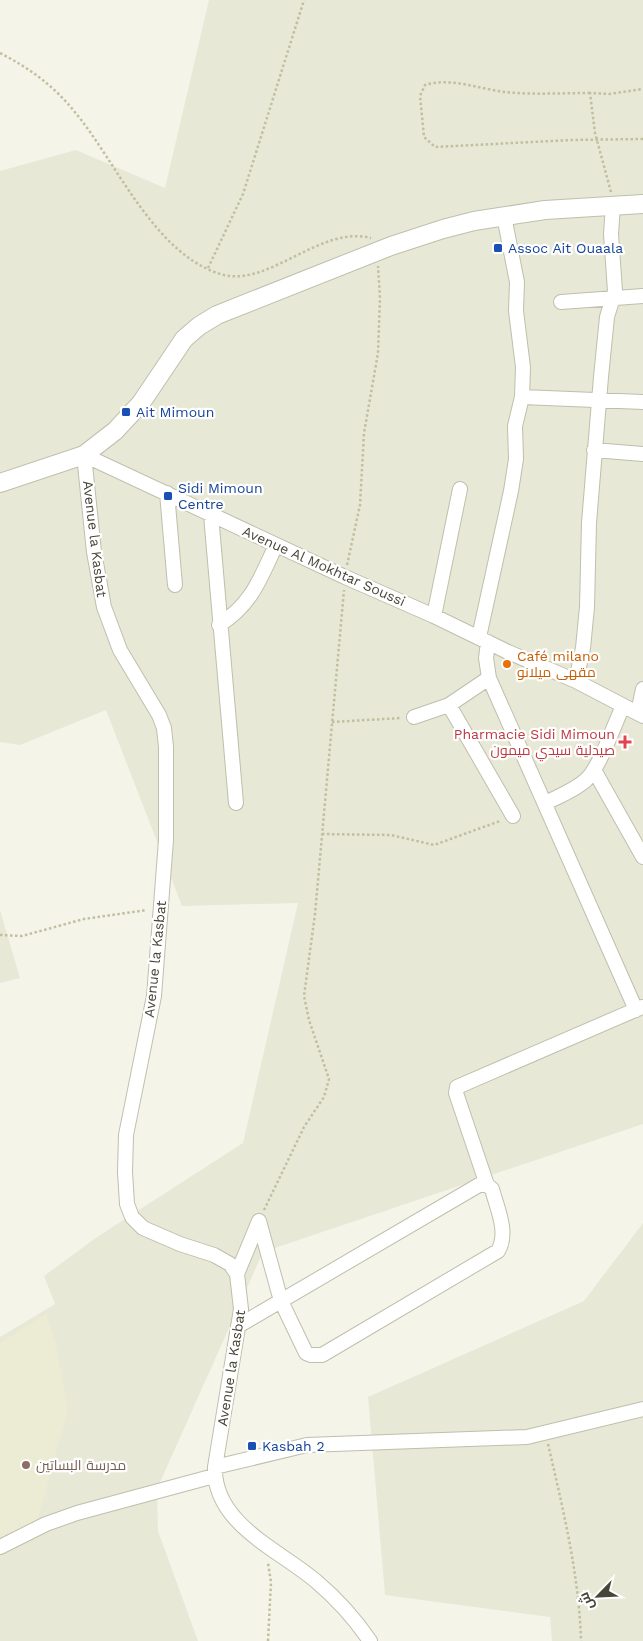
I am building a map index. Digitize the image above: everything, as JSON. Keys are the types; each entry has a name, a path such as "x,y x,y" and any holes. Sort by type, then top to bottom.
{"street":[{"path":"0,483 84,455 115,432 141,403 184,339 199,326 217,315 384,249 443,229 504,216 545,210 643,204"},
{"path":"576,681 583,648 587,607 589,523 598,400 607,317 616,280 611,234 613,205"},
{"path":"259,1221 281,1301 306,1352 311,1355 322,1355 498,1251 503,1242 504,1234 492,1189 487,1185 456,1094 457,1087 639,1008 489,678 484,639 516,459 516,426 522,397 523,367 516,311 516,282 504,216"},
{"path":"561,302 643,296"},
{"path":"522,397 643,402"},
{"path":"594,450 643,454"},
{"name":"Avenue Al Mokhtar Soussi","path":"84,455 345,578 434,616 576,681 641,714"},
{"name":"Avenue la Kasbat","path":"84,455 94,552 104,607 120,650 151,701 164,728 167,764 166,832 154,996 126,1135 126,1204 132,1217 143,1228 180,1244 214,1255 230,1264 237,1274 241,1309 214,1472"},
{"path":"434,616 460,489"},
{"path":"167,493 175,585"},
{"path":"210,514 236,803"},
{"path":"219,625 237,612 250,598 260,582 276,545"},
{"path":"414,717 450,705 489,678"},
{"path":"641,714 643,689"},
{"path":"450,705 513,816"},
{"path":"546,803 573,789 586,780 594,770 623,706"},
{"path":"594,770 643,857"},
{"path":"238,1326 479,1185 487,1185"},
{"path":"237,1274 259,1221"},
{"path":"0,1547 46,1524 77,1513 307,1445 527,1437 643,1409"},
{"path":"214,1472 230,1515 316,1581 356,1620 370,1641"}],"path":[{"path":"208,268 242,194 304,0"},
{"path":"0,53 24,65 51,86 74,111 155,224 173,246 190,260 224,275 237,276 250,273 350,236 359,235 384,249 378,353 364,434 360,505 351,541 345,578 315,914 304,996 309,1020 329,1079 324,1097 304,1127 259,1221"},
{"path":"643,89 609,94 506,92 470,85 432,83 425,85 420,96 424,137 429,144 436,147 643,139"},
{"path":"590,93 593,124 606,167 613,205"},
{"path":"332,722 414,717"},
{"path":"322,834 391,836 434,845 513,816"},
{"path":"0,934 22,936 84,919 161,908"},
{"path":"545,1433 573,1555 580,1608 581,1641"},
{"path":"266,1544 270,1582 268,1641"}],"shaded area":[{"path":"209,0 643,0 643,1124 263,1252 157,1489 158,1531 198,1641 0,1641 0,1337 55,1304 44,1276 97,1237 243,1143 298,903 182,906 106,710 20,745 0,742 0,171 76,150 165,188"},
{"path":"0,910 20,978 0,983"},
{"path":"643,1223 643,1641 552,1641 550,1617 385,1595 368,1397 584,1301"},
{"name":"مدرسة البساتين","path":"46,1314 55,1340 68,1410 37,1521 0,1540 0,1343"}],"place":[{"name":"Assoc Ait Ouaala","path":"498,248"},
{"name":"Ait Mimoun","path":"126,412"},
{"name":"Sidi Mimoun Centre","path":"168,496"},
{"name":"Café milano مقهى ميلانو","path":"507,664"},
{"name":"Pharmacie Sidi Mimoun صيدلية سيدي ميمون","path":"625,742"},
{"name":"Kasbah 2","path":"252,1446"},
{"name":"مدرسة البساتين","path":"26,1465"}]}
